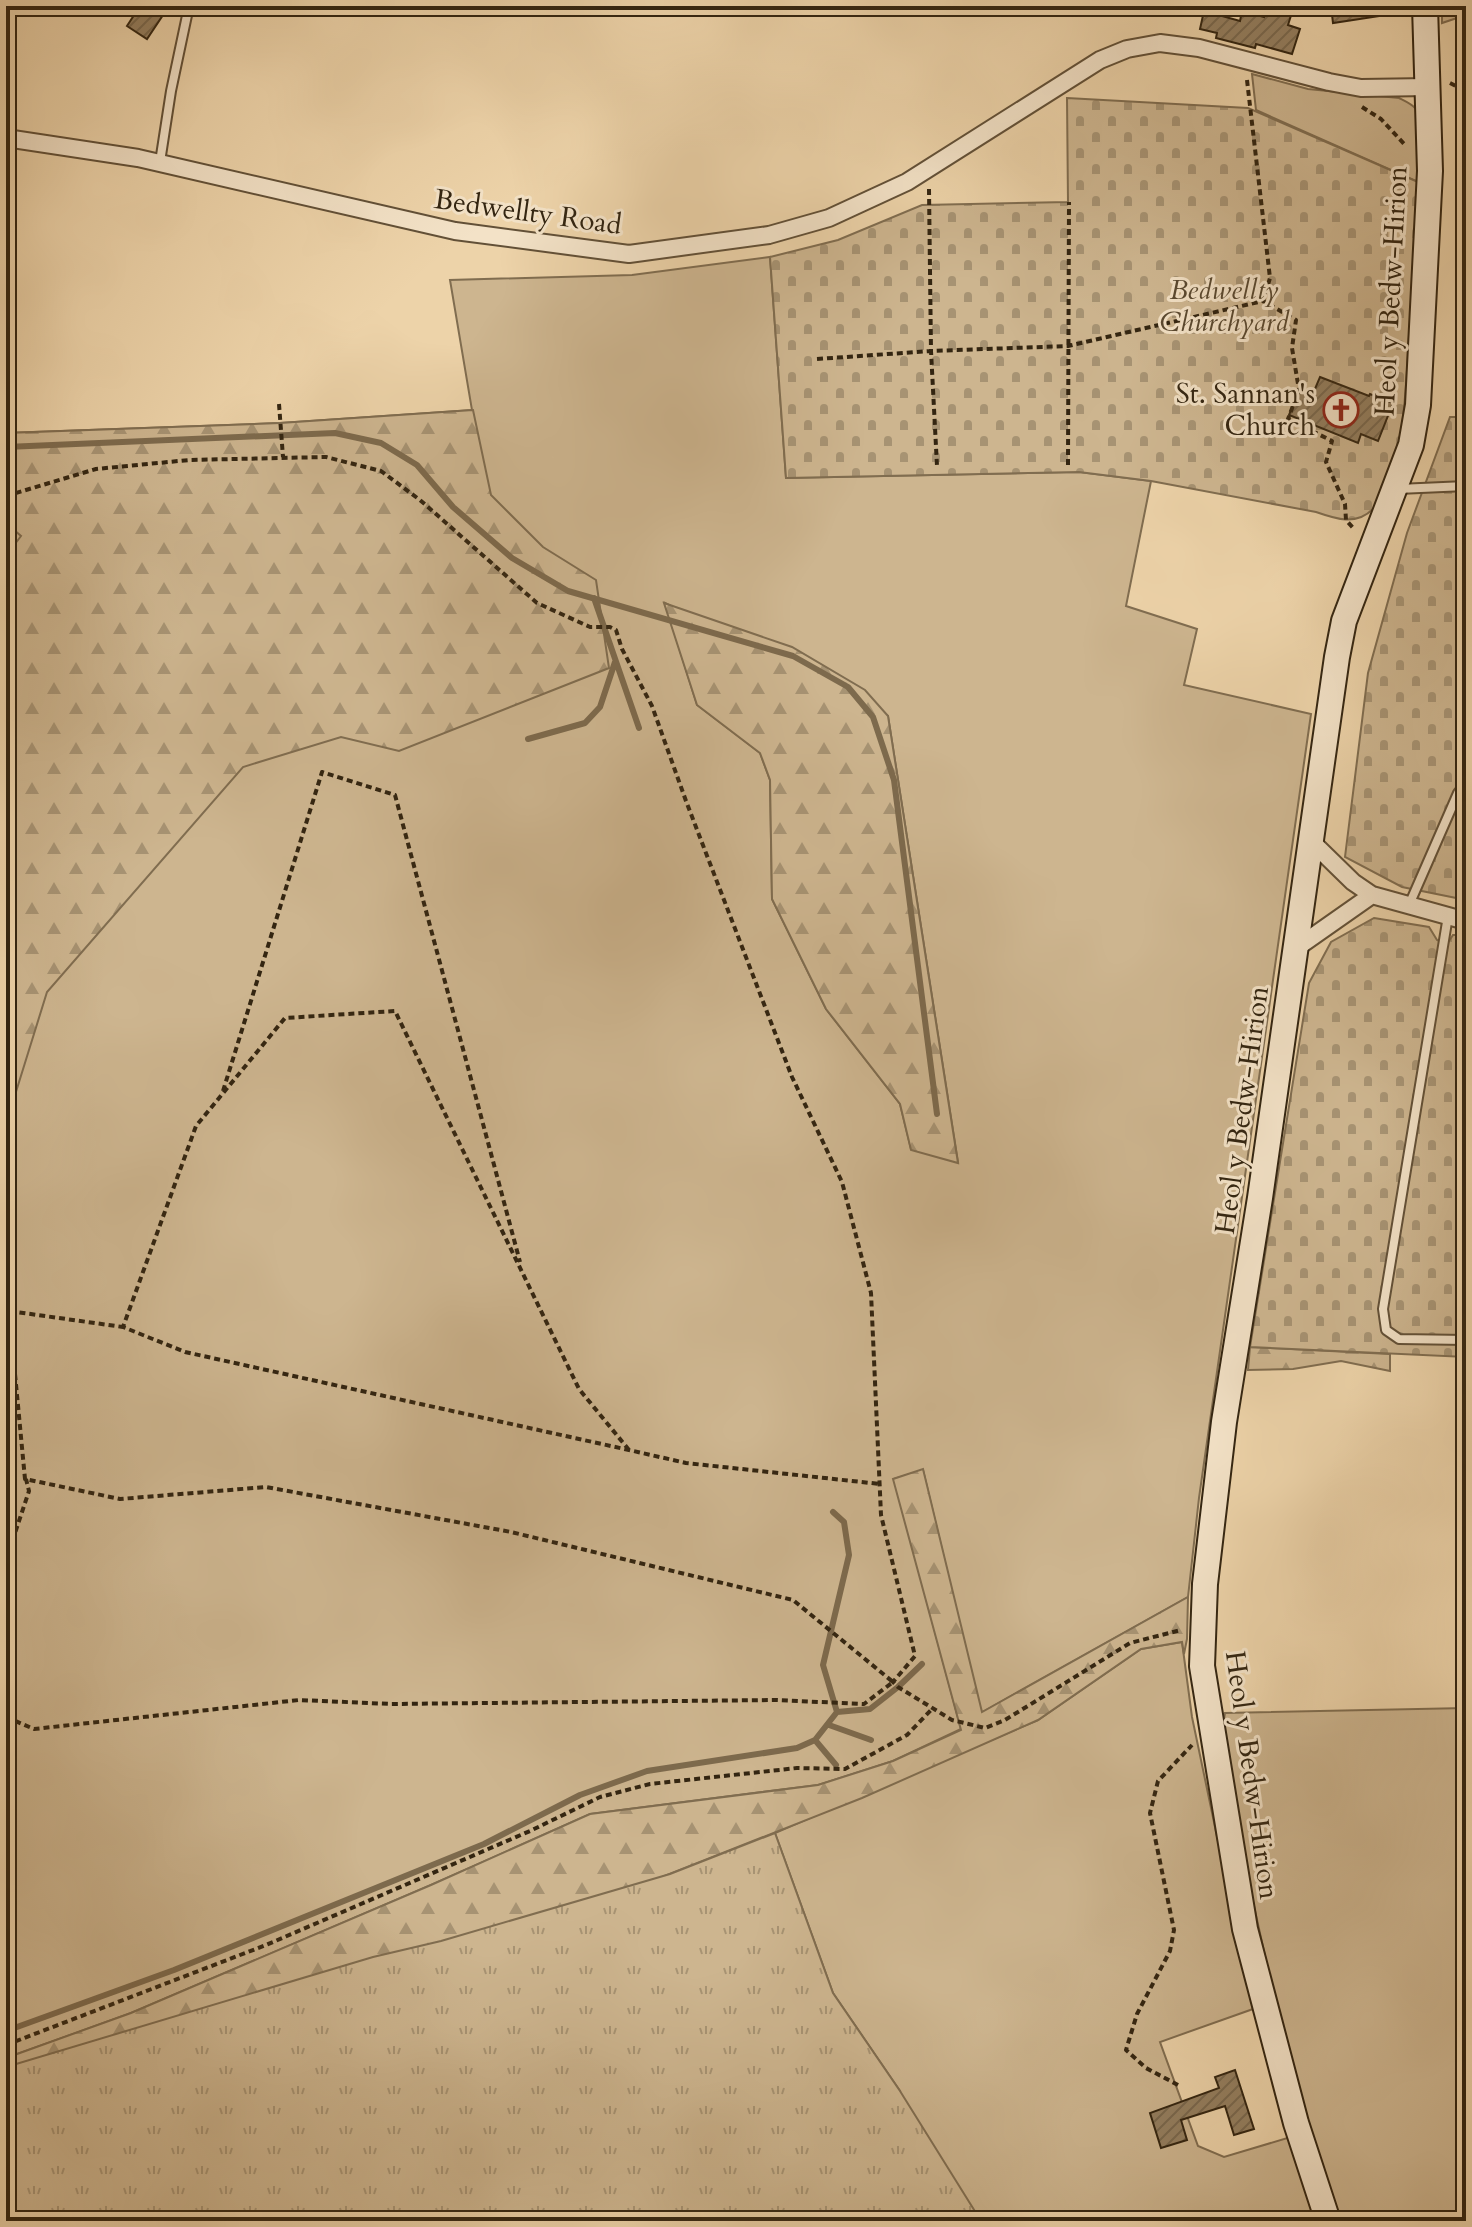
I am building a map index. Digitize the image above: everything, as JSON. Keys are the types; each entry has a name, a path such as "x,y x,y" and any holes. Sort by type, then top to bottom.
{"street":[{"name":"Heol y Bedw-Hirion","path":"1328,2221 1296,2123 1245,1929 1211,1734 1202,1666 1203,1629 1205,1584 1224,1422 1260,1198 1337,657 1344,621 1411,445 1418,405 1430,171 1425,6"},
{"name":"Bedwellty Road","path":"6,138 160,163 455,231 629,254 769,235 829,218 907,182 1065,81 1100,60 1127,49 1160,43 1199,48 1361,88 1429,87"},
{"path":"1312,842 1353,882 1372,895 1466,921"},
{"path":"1295,949 1372,895"}],"lane":[{"path":"160,163 189,6"},
{"path":"1394,489 1466,486"},
{"path":"1408,906 1458,793 1466,783"},
{"path":"1448,916 1383,1309 1386,1330 1399,1339 1466,1340"}],"path":[{"path":"1250,62 1247,75 1248,108 1270,278 1263,301"},
{"path":"1358,106 1381,119 1398,135 1422,171 1430,171"},
{"path":"1068,465 1069,202"},
{"path":"929,204 931,351 937,466"},
{"path":"817,359 1068,346 1263,301 1296,320 1292,348 1299,390 1288,419 1332,441 1326,462 1345,504 1346,520 1371,548"},
{"path":"279,404 283,457"},
{"path":"6,496 96,469 189,460 326,457 381,471 420,500 537,603 599,629 610,627 616,630 622,649 652,706 792,1077 842,1182 871,1293 881,1515 915,1656 893,1682 864,1704 776,1700 391,1704 299,1700 34,1729 6,1717"},
{"path":"223,1093 322,772 395,795 523,1274"},
{"path":"123,1327 196,1126 285,1018 395,1011 579,1389 629,1450"},
{"path":"6,1560 29,1491 25,1479 8,1311 123,1327 185,1352 686,1463 880,1484"},
{"path":"6,1346 13,1345"},
{"path":"25,1479 120,1499 266,1487 511,1532 793,1600 893,1682 932,1709 952,1720 985,1728 1005,1720 1130,1643 1182,1630 1203,1629"},
{"path":"6,2045 266,1945 530,1831 600,1797 650,1784 797,1768 845,1769 907,1735 932,1709"},
{"path":"1178,2085 1146,2068 1126,2050 1137,2014 1170,1951 1174,1930 1150,1813 1155,1792 1158,1781 1197,1739 1211,1734"}],"green space":[{"path":"1442,6 1466,6 1466,15 1442,23"},
{"path":"1252,74 1308,89 1399,98 1410,104 1416,109 1421,124 1418,182 1256,110"},
{"name":"Bedwellty Churchyard","path":"1067,98 1248,108 1418,182 1402,427 1392,475 1373,509 1360,518 1338,519 1316,512 1151,481 1079,472 786,478 770,257 838,240 922,205 1068,202"},
{"path":"770,257 786,478 1079,472 1151,481 1126,606 1197,629 1184,685 1311,714 1199,1498 1188,1597 981,1713 923,1470 894,1479 961,1729 893,1761 818,1785 590,1814 131,2013 6,2058 6,433 280,423 472,410 450,280 632,275","holes":["665,603 888,716 958,1162 911,1149 900,1104 826,1009 772,899 770,780 760,753 697,705"]},
{"path":"473,410 491,495 543,547 596,580 609,668 399,751 341,737 243,767 47,992 6,1124 6,556 21,536 6,523 6,433 280,423"},
{"path":"1450,417 1466,417 1466,900 1402,887 1345,857 1368,673 1407,533"},
{"path":"664,603 792,647 865,690 888,716 958,1163 911,1150 900,1104 826,1009 772,899 770,780 760,753 697,705"},
{"path":"1374,918 1429,927 1437,940 1447,944 1453,935 1466,935 1466,1357 1250,1347 1309,983 1331,942"},
{"path":"1250,1347 1390,1354 1390,1371 1341,1361 1293,1369 1248,1370"},
{"path":"923,1469 982,1712 1188,1597 1184,1654 1182,1642 1141,1649 1038,1720 862,1798 6,2136 6,2058 131,2013 590,1814 818,1785 893,1761 961,1730 893,1479"},
{"path":"1182,1642 1192,1717 1253,2009 1160,2042 1198,2146 1224,2157 1294,2136 1319,2221 660,2221 900,2091 833,1993 775,1833 1038,1720 1141,1649"},
{"path":"1466,1708 1466,2221 1340,2221 1287,2055 1244,1861 1223,1725 1225,1713"},
{"path":"775,1833 833,1993 900,2091 981,2221 6,2221 6,2067 373,1957 441,1941 670,1874"}],"building":[{"path":"140,6 169,6 147,39 127,26"},
{"path":"1267,6 1294,6 1288,25 1300,29 1292,54 1216,38 1217,33 1200,29 1204,11 1240,21 1242,11 1264,17"},
{"path":"1331,6 1380,6 1380,16 1333,23"},
{"name":"St. Sannan's Church","path":"1320,377 1393,403 1378,441 1361,434 1358,443 1289,415 1299,390 1312,396"},
{"path":"1235,2070 1254,2129 1234,2135 1225,2106 1181,2120 1187,2140 1161,2148 1150,2113 1219,2088 1215,2077"}],"waterway":[{"path":"6,447 335,433 381,443 417,465 453,507 512,558 568,591 793,656 848,687 873,717 894,780 937,1114"},
{"path":"594,598 639,728"},
{"path":"528,739 585,723 600,707 615,662"},
{"path":"6,2031 174,1970 484,1844 580,1795 647,1771 797,1748 815,1740 837,1712 823,1665 849,1555 844,1522 833,1512"},
{"path":"837,1712 870,1709 922,1664"},
{"path":"829,1725 871,1740"},
{"path":"815,1740 836,1765"}],"place":[{"name":"St. Sannan's Church","path":"1341,410"}]}
